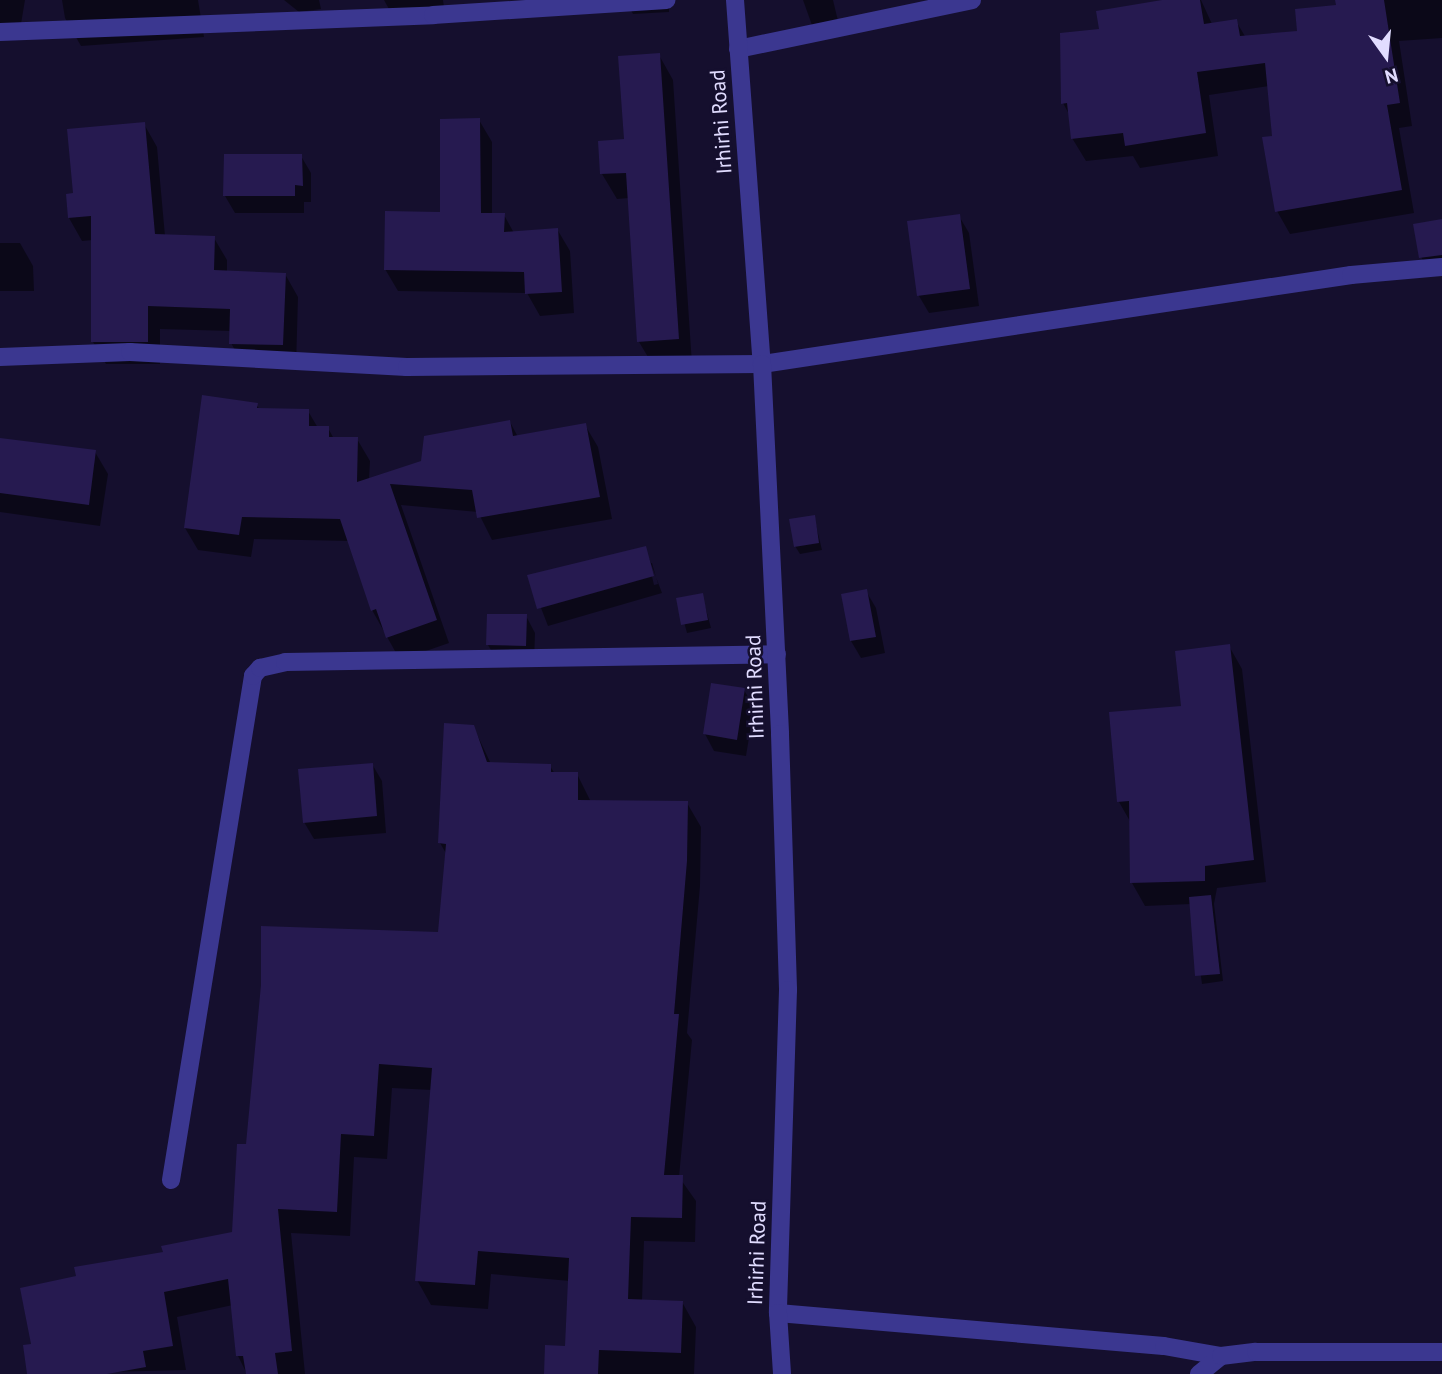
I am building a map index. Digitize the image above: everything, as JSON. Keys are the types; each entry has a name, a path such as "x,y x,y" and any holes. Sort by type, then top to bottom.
{"street":[{"path":"0,32 433,15 667,0"},
{"name":"Irhirhi Road","path":"735,0 762,364 777,654 788,990 778,1313 782,1374"},
{"path":"738,49 972,0"},
{"path":"0,357 130,352 407,366 762,364 1351,275 1442,267"},
{"path":"171,1180 253,676 260,668 285,662 777,654"},
{"path":"778,1313 1164,1346 1221,1356 1442,1352"},
{"path":"1199,1374 1221,1356"}],"building":[{"path":"1162,0 1200,0 1204,24 1237,19 1240,36 1297,31 1295,9 1336,5 1335,0 1384,0 1400,103 1387,105 1402,190 1275,212 1262,137 1272,136 1265,63 1197,72 1206,133 1125,146 1123,133 1071,139 1067,103 1061,104 1060,33 1099,29 1096,11"},
{"path":"660,53 679,339 637,342 626,173 600,174 598,141 624,139 618,56"},
{"path":"480,118 481,213 505,213 504,232 558,228 562,292 525,294 524,272 384,270 385,211 440,212 440,119"},
{"path":"145,122 155,234 215,236 214,270 286,273 283,345 229,344 230,309 148,306 148,342 91,342 91,216 68,218 66,194 73,193 67,129"},
{"path":"224,154 302,154 303,186 295,185 295,196 223,196"},
{"path":"960,214 970,289 917,296 907,221"},
{"path":"1442,219 1442,255 1419,258 1413,224"},
{"path":"202,395 258,403 257,408 309,409 309,426 329,426 329,437 358,437 357,482 421,461 424,436 510,420 513,436 586,423 600,497 477,518 472,490 390,484 437,620 386,638 376,609 371,611 340,519 242,517 239,535 184,528"},
{"path":"0,438 96,450 89,505 0,493"},
{"path":"815,515 819,543 794,547 789,519"},
{"path":"646,546 654,576 537,609 527,575"},
{"path":"867,589 876,637 850,641 841,594"},
{"path":"703,593 708,620 681,625 676,598"},
{"path":"487,614 527,614 526,646 486,645"},
{"path":"1230,644 1254,860 1205,866 1205,881 1130,883 1129,801 1117,802 1109,712 1181,706 1175,651"},
{"path":"711,683 745,688 737,740 703,734"},
{"path":"444,723 474,725 487,762 551,764 551,772 578,772 578,800 688,801 687,861 674,1014 679,1014 664,1175 683,1175 682,1218 631,1217 628,1299 683,1301 681,1353 599,1350 598,1374 544,1374 545,1345 565,1346 569,1258 478,1251 475,1285 415,1281 432,1068 379,1064 374,1136 341,1134 337,1212 278,1209 292,1351 275,1353 278,1374 246,1374 243,1356 236,1356 228,1279 164,1292 173,1346 143,1351 146,1367 107,1374 27,1374 23,1345 31,1344 20,1288 76,1276 74,1267 163,1252 161,1246 232,1232 237,1144 246,1144 261,985 261,926 438,932 446,844 438,843"},
{"path":"373,763 377,816 303,823 298,769"},
{"path":"1211,895 1220,974 1195,976 1189,897"}]}
